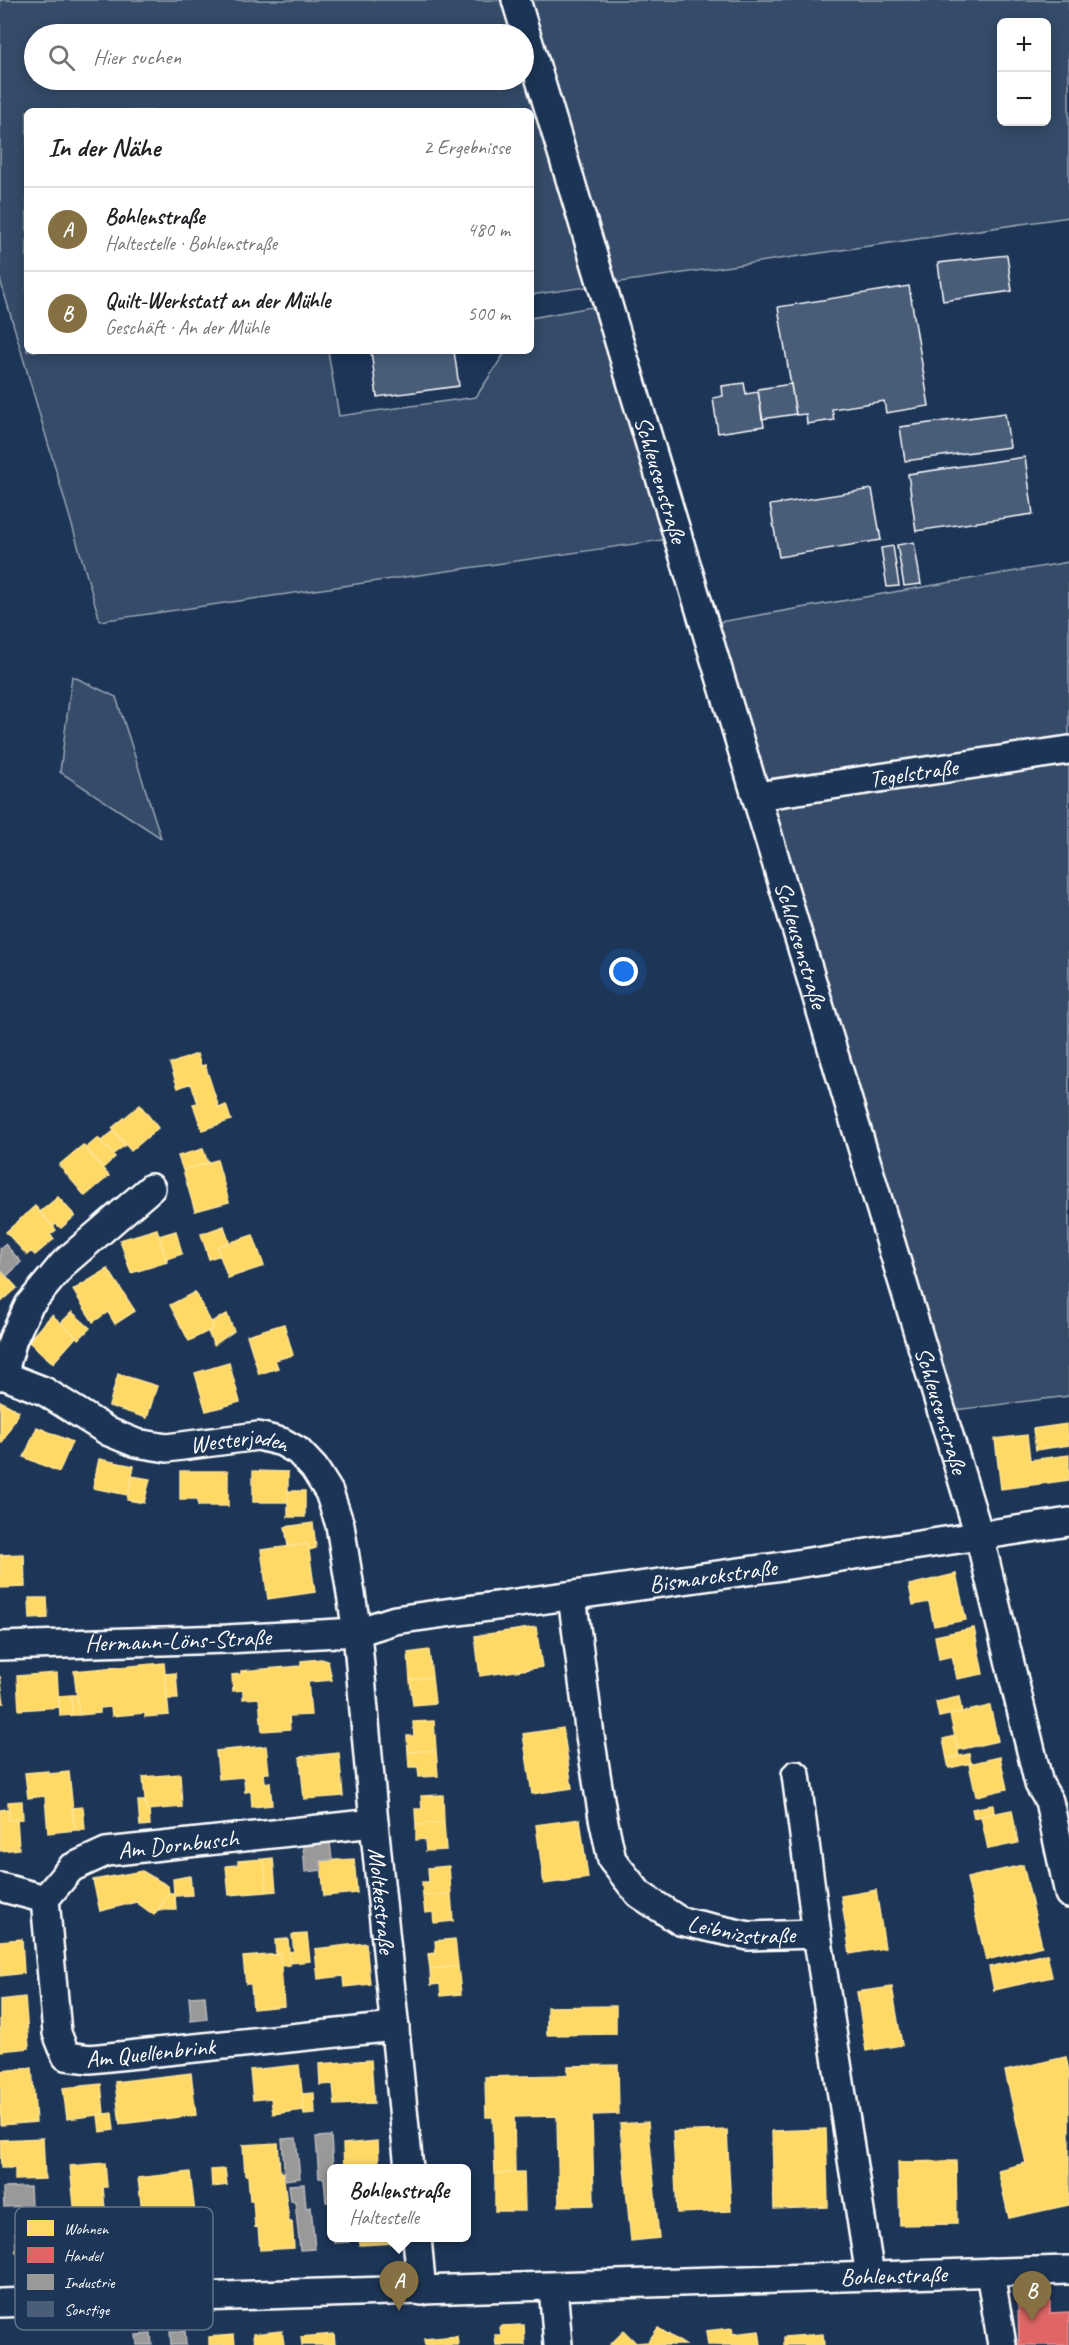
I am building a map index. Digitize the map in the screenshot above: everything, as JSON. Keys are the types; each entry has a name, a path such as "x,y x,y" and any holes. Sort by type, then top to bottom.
{"street":[{"name":"Schleusenstraße","path":"516,0 523,24"},
{"name":"Schleusenstraße","path":"534,59 979,1535 1039,1785 1049,1801 1069,1894"},
{"name":"Tegelstraße","path":"757,796 1069,750"},
{"path":"2,1375 13,1340 29,1305 64,1263 151,1188"},
{"name":"Westerjaden","path":"2,1375 44,1391 109,1432 136,1443 167,1448 258,1437 282,1442 297,1451 314,1468 329,1492 340,1525 357,1632"},
{"name":"Bismarckstraße","path":"357,1632 395,1620 1069,1522"},
{"name":"Leibnizstraße","path":"572,1596 590,1736 612,1860 639,1894 680,1921 749,1936 817,1934 870,2276"},
{"name":"Hermann-Löns-Straße","path":"0,1646 227,1639 357,1632"},
{"name":"Moltkestraße","path":"357,1632 374,1823 409,2164"},
{"path":"796,1775 817,1934"},
{"name":"Am Dornbusch","path":"45,1899 71,1868 106,1852 374,1823"},
{"path":"0,1887 45,1899"},
{"name":"Am Quellenbrink","path":"45,1899 57,2033 66,2056 90,2059 395,2027"},
{"path":"417,2242 422,2291"},
{"name":"Bohlenstraße","path":"213,2297 1069,2270"},
{"path":"990,2272 1002,2345"},
{"path":"552,2287 558,2345"},
{"name":"Bohlenstraße","path":"0,2303 15,2303"}],"shaded area":[{"path":"0,0 1069,0 1069,217 534,295 534,108 24,108 24,354 329,354 339,416 476,397 504,354 534,354 534,317 597,306 669,539 100,621 0,279"},
{"path":"1069,562 1069,1396 930,1413 696,626"},
{"path":"72,676 116,697 161,838 60,772"}],"building: Wohnen":[{"path":"197,1054 201,1066 205,1065 219,1108 226,1105 231,1120 202,1130 193,1104 198,1103 191,1083 178,1088 170,1064"},
{"path":"140,1105 158,1128 131,1151 112,1128"},
{"path":"114,1131 125,1145 113,1154 101,1141"},
{"path":"98,1138 115,1157 103,1168 86,1148"},
{"path":"83,1145 109,1176 85,1196 59,1165"},
{"path":"203,1149 208,1163 183,1170 178,1156"},
{"path":"217,1160 229,1202 195,1211 183,1170"},
{"path":"58,1197 75,1216 61,1228 56,1224 53,1227 40,1212"},
{"path":"35,1206 56,1230 50,1235 54,1239 35,1255 31,1251 27,1255 6,1232"},
{"path":"224,1226 229,1242 217,1247 220,1255 209,1259 201,1234"},
{"path":"157,1229 167,1262 131,1273 120,1240"},
{"path":"176,1231 182,1254 166,1259 159,1236"},
{"path":"253,1235 264,1266 228,1278 217,1247"},
{"path":"0,1269 17,1288 0,1303"},
{"path":"108,1269 135,1311 115,1324 108,1312 93,1322 73,1290"},
{"path":"195,1292 214,1328 189,1341 170,1305"},
{"path":"72,1312 90,1328 79,1339 61,1323"},
{"path":"227,1314 234,1331 214,1345 208,1332 214,1328 211,1322"},
{"path":"52,1315 76,1337 53,1363 28,1341"},
{"path":"284,1324 293,1355 275,1360 278,1368 259,1374 247,1335"},
{"path":"229,1363 240,1402 206,1411 195,1373"},
{"path":"118,1374 157,1386 147,1418 109,1406"},
{"path":"0,1401 19,1411 2,1443 0,1442"},
{"path":"1067,1424 1069,1445 1036,1450 1033,1429"},
{"path":"37,1427 72,1442 59,1472 24,1457"},
{"path":"1027,1435 1030,1460 1069,1455 1069,1480 1001,1489 995,1439"},
{"path":"99,1459 134,1466 128,1495 93,1488"},
{"path":"180,1471 228,1471 228,1506 198,1506 198,1499 180,1499"},
{"path":"253,1471 288,1472 288,1502 253,1502"},
{"path":"132,1476 150,1479 144,1503 127,1500"},
{"path":"288,1491 305,1491 305,1517 288,1517"},
{"path":"313,1523 316,1548 309,1550 308,1544 288,1546 285,1527"},
{"path":"308,1544 315,1592 268,1599 261,1550"},
{"path":"24,1554 25,1587 0,1588 0,1555"},
{"path":"956,1574 966,1620 934,1626 929,1602 913,1605 909,1585"},
{"path":"29,1598 47,1598 48,1618 30,1619"},
{"path":"536,1627 542,1667 480,1676 475,1636"},
{"path":"974,1628 983,1674 957,1679 952,1656 939,1659 935,1636"},
{"path":"429,1650 432,1677 410,1680 408,1653"},
{"path":"321,1659 328,1661 332,1680 308,1682 311,1715 289,1716 290,1729 262,1731 259,1698 243,1699 243,1690 233,1691 232,1675 241,1674 241,1671 301,1666 301,1661"},
{"path":"164,1663 169,1715 145,1717 145,1713 112,1716 111,1707 100,1708 100,1713 79,1715 74,1671"},
{"path":"57,1673 59,1707 19,1710 17,1676"},
{"path":"176,1673 178,1699 167,1699 165,1674"},
{"path":"0,1676 4,1703 0,1703"},
{"path":"432,1677 435,1703 413,1705 410,1680"},
{"path":"71,1695 77,1695 79,1715 73,1715"},
{"path":"71,1695 73,1715 60,1716 59,1696"},
{"path":"959,1697 962,1712 939,1717 936,1702"},
{"path":"990,1706 998,1741 958,1750 950,1715"},
{"path":"434,1721 436,1750 408,1752 407,1736 414,1736 413,1722"},
{"path":"563,1728 572,1788 532,1794 523,1734"},
{"path":"955,1736 959,1756 947,1759 943,1739"},
{"path":"266,1746 269,1773 264,1773 265,1783 270,1782 272,1805 252,1807 251,1791 245,1792 244,1777 219,1779 216,1751"},
{"path":"436,1750 438,1776 419,1777 418,1767 409,1767 408,1752"},
{"path":"339,1753 343,1796 304,1799 300,1757"},
{"path":"969,1754 971,1763 949,1768 947,1759"},
{"path":"1000,1757 1007,1789 976,1796 969,1764"},
{"path":"48,1771 48,1774 69,1772 75,1830 48,1833 45,1796 28,1798 25,1773"},
{"path":"180,1774 182,1807 146,1810 143,1777"},
{"path":"443,1795 444,1823 416,1825 415,1809 422,1809 421,1796"},
{"path":"22,1801 23,1819 9,1820 8,1802"},
{"path":"138,1801 145,1801 146,1810 149,1810 150,1825 140,1826"},
{"path":"993,1805 994,1813 974,1818 972,1809"},
{"path":"83,1807 85,1830 75,1830 72,1808"},
{"path":"8,1809 9,1820 17,1819 19,1849 0,1851 0,1810"},
{"path":"1012,1810 1018,1843 988,1849 981,1816"},
{"path":"580,1819 588,1878 544,1884 536,1825"},
{"path":"444,1823 446,1850 426,1851 425,1839 416,1840 416,1825"},
{"path":"273,1858 276,1891 267,1892 264,1859"},
{"path":"264,1859 267,1892 229,1895 226,1866 238,1865 238,1861"},
{"path":"354,1859 357,1893 324,1896 321,1861"},
{"path":"1023,1865 1042,1946 986,1960 967,1878"},
{"path":"449,1866 451,1894 423,1896 422,1882 429,1882 428,1868"},
{"path":"142,1871 168,1886 169,1893 154,1915 136,1902 100,1911 93,1880"},
{"path":"190,1876 192,1895 175,1896 176,1910 158,1910 169,1893 174,1893 173,1879"},
{"path":"876,1890 885,1948 850,1954 841,1896"},
{"path":"451,1894 453,1921 434,1923 433,1912 425,1913 423,1896"},
{"path":"307,1934 310,1961 290,1963 289,1952 294,1951 292,1935"},
{"path":"22,1939 24,1973 0,1976 0,1941"},
{"path":"288,1939 290,1965 281,1966 280,1954 276,1955 275,1940"},
{"path":"455,1939 458,1966 430,1969 428,1954 436,1953 435,1941"},
{"path":"366,1943 370,1984 344,1987 343,1976 318,1979 315,1949"},
{"path":"280,1954 284,2006 253,2009 251,1984 246,1984 243,1957"},
{"path":"1047,1954 1052,1977 994,1990 989,1967"},
{"path":"458,1966 461,1994 441,1996 440,1984 431,1985 430,1969"},
{"path":"892,1987 902,2045 866,2051 857,1992"},
{"path":"25,1997 29,2048 0,2051 0,2000"},
{"path":"616,2006 616,2034 547,2035 547,2007"},
{"path":"1066,2057 1069,2072 1069,2205 1009,2218 998,2170 1026,2163 1005,2071"},
{"path":"371,2060 374,2103 335,2105 333,2084 320,2085 319,2064"},
{"path":"299,2065 304,2110 273,2114 271,2098 253,2100 250,2070"},
{"path":"618,2065 619,2114 592,2115 594,2205 559,2206 557,2116 514,2117 515,2172 495,2173 493,2117 486,2117 485,2077 568,2075 568,2066"},
{"path":"32,2068 36,2122 1,2125 0,2071"},
{"path":"191,2073 196,2115 120,2124 115,2082"},
{"path":"101,2084 104,2114 67,2119 63,2088"},
{"path":"314,2093 315,2114 304,2115 302,2094"},
{"path":"112,2113 114,2130 100,2132 98,2115"},
{"path":"648,2122 659,2238 631,2241 620,2124"},
{"path":"826,2129 828,2207 774,2209 772,2131"},
{"path":"727,2130 731,2211 677,2213 673,2132"},
{"path":"43,2138 45,2179 15,2180 15,2168 1,2168 0,2140"},
{"path":"378,2141 379,2164 344,2164 343,2144"},
{"path":"278,2143 280,2173 283,2172 294,2248 260,2250 253,2200 250,2200 248,2175 245,2175 243,2145"},
{"path":"956,2161 957,2224 900,2225 898,2162"},
{"path":"105,2163 107,2187 103,2187 105,2207 74,2207 70,2166"},
{"path":"225,2169 227,2185 212,2187 211,2170"},
{"path":"190,2172 194,2207 141,2207 138,2178"},
{"path":"524,2172 525,2211 495,2211 495,2173"},
{"path":"360,2242 395,2243 360,2245"},
{"path":"524,2325 525,2345 496,2345 495,2335 501,2335 500,2326"},
{"path":"658,2328 685,2345 610,2345 624,2331 636,2343 648,2342"},
{"path":"732,2328 733,2334 759,2331 761,2345 708,2345 706,2331"},
{"path":"282,2331 284,2345 254,2345 253,2334"},
{"path":"334,2334 335,2345 302,2345 301,2337"},
{"path":"823,2334 824,2345 784,2345 784,2337"},
{"path":"234,2335 235,2345 209,2345 209,2337"},
{"path":"457,2336 458,2345 425,2345 424,2339"}],"building: Handel":[{"path":"1050,2301 1050,2313 1069,2312 1069,2345 1019,2345 1018,2302"}],"building: Industrie":[{"path":"5,1244 21,1262 7,1276 0,1269 0,1249"},
{"path":"330,1842 332,1860 321,1861 322,1870 305,1872 303,1845"},
{"path":"205,1996 207,2019 191,2021 189,1997"},
{"path":"331,2136 333,2164 327,2164 327,2202 324,2178 319,2178 316,2137"},
{"path":"296,2138 300,2178 285,2180 282,2139"},
{"path":"304,2184 306,2208 311,2207 315,2249 300,2250 295,2201 291,2201 289,2185"},
{"path":"30,2187 31,2206 4,2207 3,2188"},
{"path":"170,2331 185,2331 186,2345 171,2345"},
{"path":"151,2334 152,2345 137,2345 136,2335"}],"building: Sonstige":[{"path":"1007,255 1012,291 943,301 938,263"},
{"path":"909,286 929,406 886,413 884,401 832,409 834,420 807,424 806,414 796,415 778,307"},
{"path":"371,354 454,354 459,386 377,397"},
{"path":"744,383 746,394 758,392 764,426 718,433 713,398 723,396 722,386"},
{"path":"791,384 796,414 762,419 758,389"},
{"path":"1005,413 1010,447 905,461 900,427"},
{"path":"1025,457 1033,514 916,531 908,474"},
{"path":"872,489 881,540 779,557 770,505"},
{"path":"914,542 921,584 904,586 897,545"},
{"path":"893,546 899,586 887,587 881,548"}],"place":[{"name":"Bohlenstraße","path":"399,2311"},
{"name":"Quilt-Werkstatt an der Mühle","path":"1032,2321"}]}
